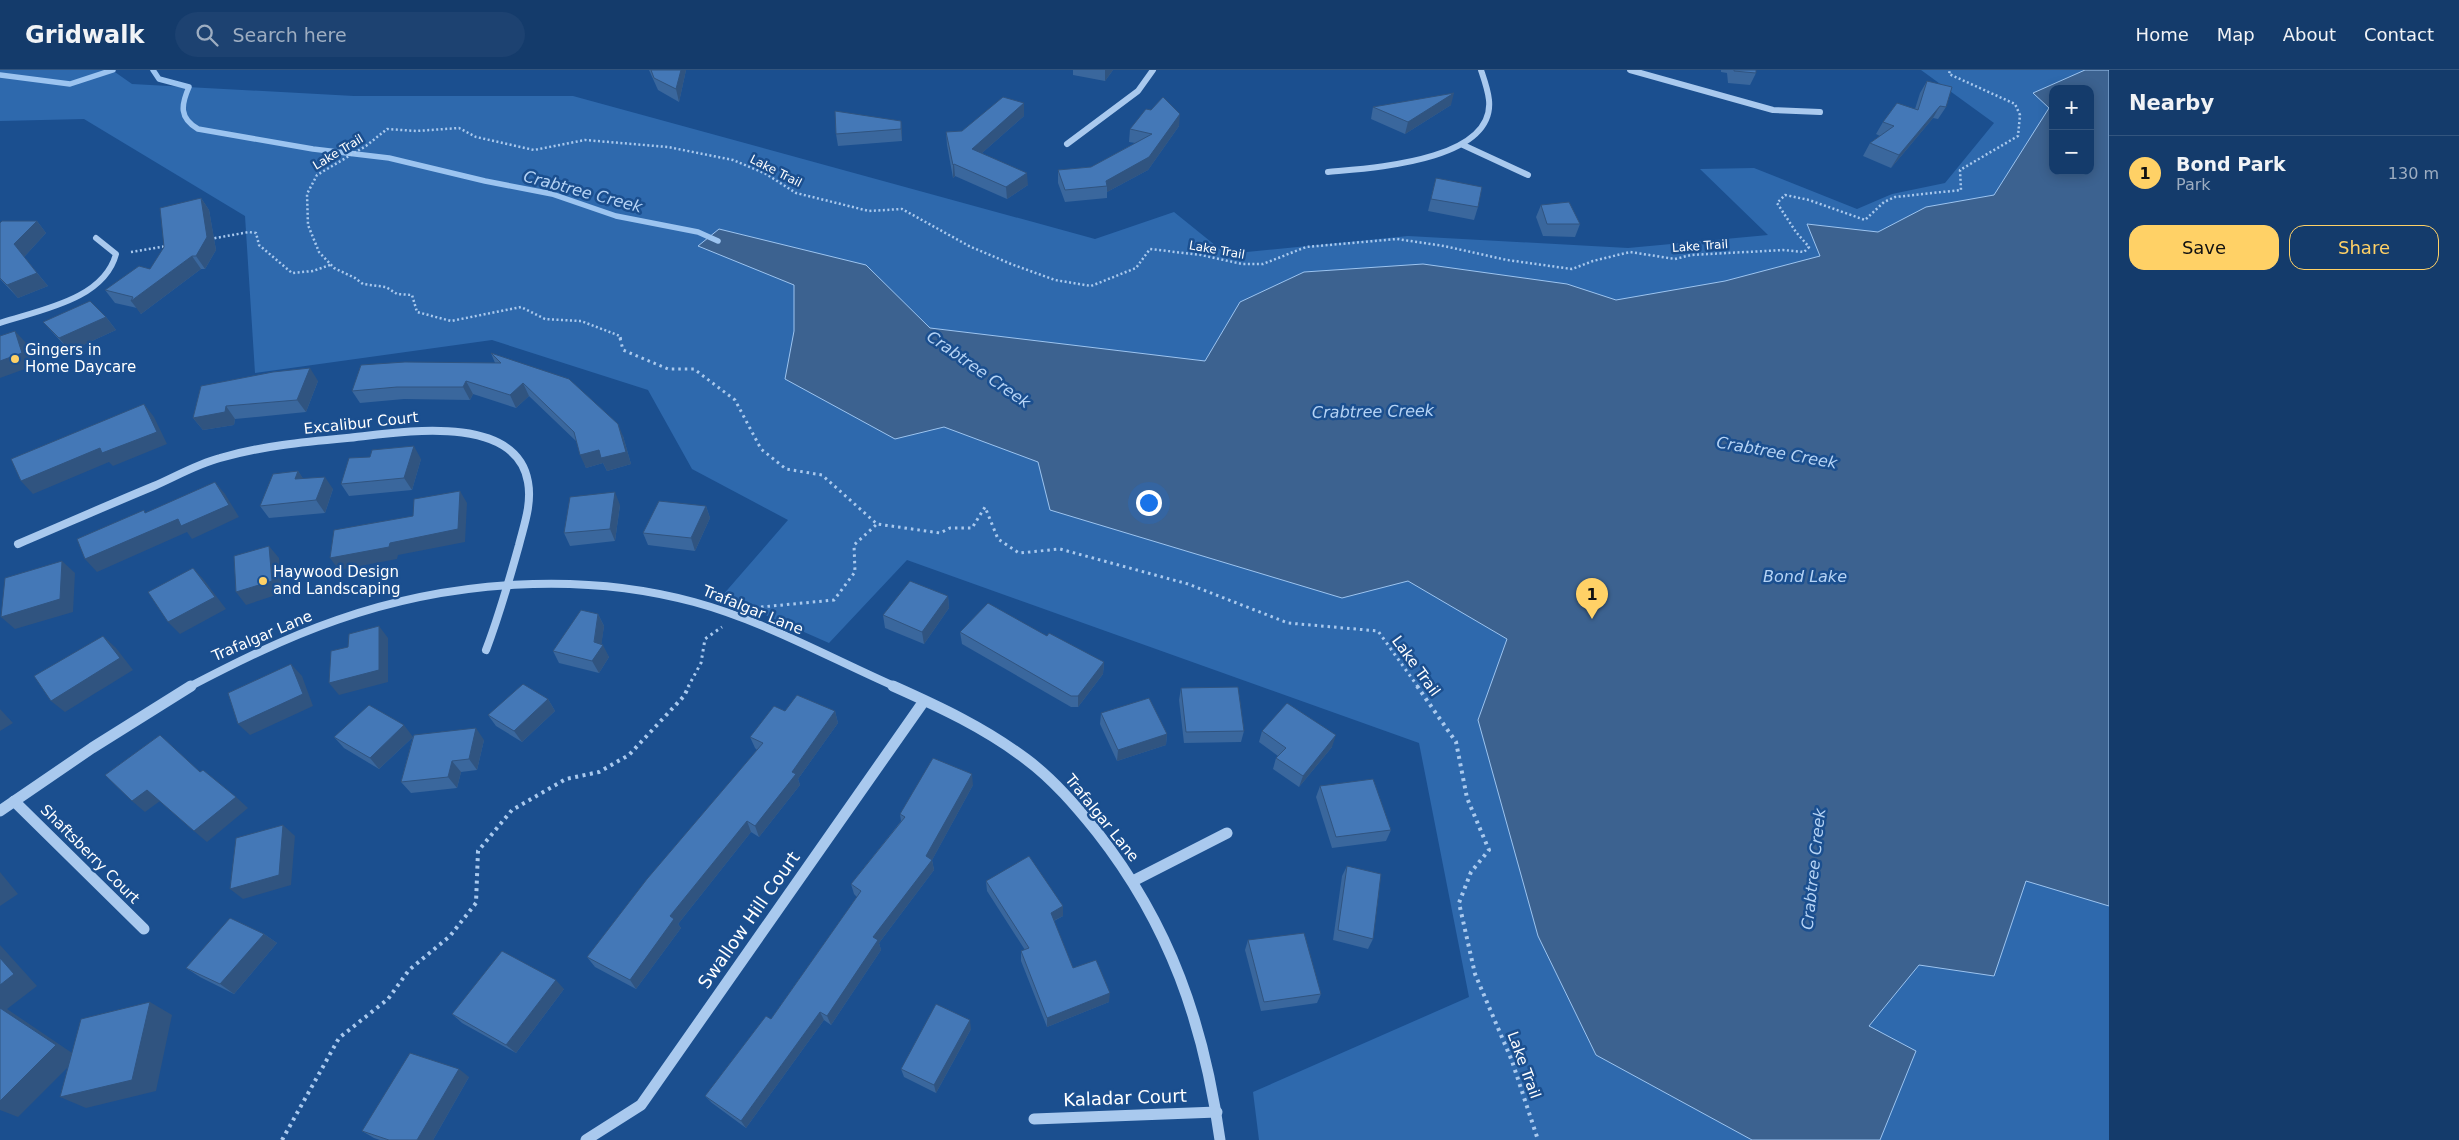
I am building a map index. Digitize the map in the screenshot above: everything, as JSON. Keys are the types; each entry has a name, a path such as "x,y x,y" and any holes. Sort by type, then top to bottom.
{"street":[{"path":"1067,144 1138,91 1153,70"},
{"path":"1328,172 1414,161 1463,145 1484,125 1488,116 1491,98 1481,70"},
{"path":"1630,70 1640,71 1773,110 1820,112"},
{"path":"1463,145 1528,175"},
{"path":"0,323 65,300 84,291 106,276 111,270 116,254 96,238"},
{"name":"Excalibur Court","path":"18,544 191,468 246,450 413,431 449,429 490,439 506,448 519,460 526,472 529,503 509,587 486,650"},
{"name":"Trafalgar Lane","path":"0,811 125,725 215,672 284,640 352,615 389,604 429,596 509,587 583,584 654,593 692,601 740,617 924,701 990,734 1026,759 1060,787 1134,880 1167,939 1190,998 1208,1064 1220,1140"},
{"name":"Swallow Hill Court","path":"586,1140 641,1105 924,701"},
{"name":"Shaftsberry Court","path":"14,801 144,929"},
{"path":"1134,880 1227,833"},
{"name":"Kaladar Court","path":"1034,1119 1217,1112"}],"path":[{"name":"Lake Trail","path":"1538,1140 1512,1061 1475,974 1459,903 1471,872 1489,850 1467,798 1456,742 1378,631 1288,623 1188,584 1060,549 1019,553 998,539 985,507 972,528 950,528 940,533 877,524 822,475 786,469 761,449 735,400 694,369 668,368 623,350 620,336 581,321 545,319 520,307 451,321 418,312 412,295 397,294 386,287 363,284 358,278 330,265 311,238 305,210 310,182 317,172 365,147 387,129 416,131 460,128 476,137 534,150 585,140 668,148 733,160 766,174 796,193 869,211 902,209 970,246 1011,264 1054,280 1091,286 1136,268 1150,249 1201,255 1242,264 1264,264 1306,247 1397,239 1444,246 1507,260 1572,269 1594,260 1630,252 1675,259 1691,255 1783,250 1804,252 1809,247 1799,239 1788,217 1777,203 1786,195 1809,200 1864,220 1872,216 1880,204 1889,198 1907,194 1949,193 1961,190 1960,170 2018,136 2021,121 2015,104 1959,80 1949,74 1950,70"},
{"path":"206,240 249,232 256,233 259,245 292,273 313,271 330,265"},
{"path":"116,254 170,246"},
{"path":"760,607 775,604 834,600 855,572 854,546 877,524"},
{"path":"282,1140 339,1038 388,999 409,970 450,936 476,903 478,851 512,810 566,779 599,772 629,755 684,696 701,663 705,639 725,625"}],"shaded area":[{"path":"0,70 112,70 132,84 354,96 573,96 1095,239 1174,212 1226,254 1408,236 1628,248 1768,235 1700,169 1754,168 1857,209 1892,194 1945,183 1994,123 1921,70 2109,70 2109,1140 1259,1140 1253,1092 1469,997 1419,743 907,560 829,643 722,596 788,520 692,469 648,390 492,340 255,373 245,216 84,119 0,121"}],"water":[{"name":"Bond Lake","path":"2085,70 2109,70 2109,906 2026,881 1994,976 1919,965 1869,1026 1916,1051 1880,1140 1752,1140 1596,1055 1538,936 1478,720 1507,639 1408,581 1342,598 1050,510 1038,462 944,427 895,439 785,379 794,331 794,285 698,246 719,229 866,265 930,328 1205,361 1240,302 1304,272 1423,264 1567,284 1616,300 1725,281 1820,256 1807,224 1878,232 1926,207 1994,195 2049,108 2049,175 2094,175 2094,85 2051,85"},
{"name":"Bond Lake","path":"2049,86 2049,108 2033,93"}],"building":[{"path":"651,70 681,70 676,89 654,78"},
{"path":"1756,70 1756,73 1734,71"},
{"path":"1927,81 1952,87 1946,107 1940,106 1899,155 1870,143 1894,126 1883,122 1897,103 1918,110"},
{"path":"1454,93 1408,122 1373,107"},
{"path":"1003,97 1024,103 972,149 1027,173 1006,187 953,165 946,132 962,131"},
{"path":"1163,97 1180,114 1149,157 1106,181 1107,186 1065,190 1058,170 1091,167 1152,134 1130,129 1146,109 1151,110"},
{"path":"835,111 901,121 901,129 836,134"},
{"path":"1436,178 1482,187 1478,207 1431,199"},
{"path":"201,198 207,237 196,256 192,256 131,301 133,297 105,290 139,266 150,269 164,247 160,208"},
{"path":"1569,202 1580,224 1547,224 1541,205"},
{"path":"2,221 37,221 14,244 37,273 7,285 0,278 0,223"},
{"path":"90,301 106,317 59,338 43,322"},
{"path":"15,331 22,353 0,361 0,336"},
{"path":"491,353 569,379 618,424 626,452 601,458 599,450 580,455 574,432 523,383 510,395 466,381 463,387 397,387 352,391 361,365 405,362 501,363"},
{"path":"310,368 297,400 226,406 225,412 193,418 201,386 273,372"},
{"path":"144,404 157,432 102,453 100,448 21,481 11,459"},
{"path":"414,446 404,478 341,484 349,458 370,457 372,450"},
{"path":"298,471 295,479 325,477 316,500 260,506 273,474"},
{"path":"215,482 229,505 181,526 178,519 85,559 77,539 144,510 145,513"},
{"path":"460,491 458,529 390,543 389,547 330,558 334,530 413,516 414,499"},
{"path":"615,492 610,529 564,533 570,497"},
{"path":"659,501 706,506 691,538 643,533"},
{"path":"269,546 272,581 236,592 234,556"},
{"path":"62,561 60,599 1,617 5,578"},
{"path":"193,568 215,597 168,622 148,592"},
{"path":"910,581 948,596 922,632 883,615"},
{"path":"988,603 1047,636 1049,633 1104,662 1078,696 1071,696 960,632"},
{"path":"581,610 598,614 594,642 603,645 592,661 553,651"},
{"path":"379,626 379,670 329,683 331,651 348,647 349,634"},
{"path":"103,636 120,658 51,701 34,676"},
{"path":"291,664 303,694 238,724 228,693"},
{"path":"523,684 548,699 514,731 488,715"},
{"path":"1238,687 1244,731 1186,732 1181,688"},
{"path":"797,695 835,711 792,772 796,774 755,826 747,821 670,916 674,919 630,980 587,957 647,879 763,743 750,737 774,706 785,711"},
{"path":"1149,698 1167,734 1118,750 1101,713"},
{"path":"1287,703 1336,735 1303,776 1276,758 1286,748 1262,731"},
{"path":"369,705 404,725 370,758 334,737"},
{"path":"476,728 469,759 452,761 448,777 401,782 414,735"},
{"path":"160,735 200,772 203,770 236,797 194,831 147,790 132,801 105,775"},
{"path":"933,758 972,774 926,856 932,860 873,937 878,940 827,1016 820,1012 741,1121 705,1096 766,1016 771,1019 861,891 851,884 905,817 900,814"},
{"path":"1373,779 1391,830 1336,837 1320,786"},
{"path":"283,825 279,875 230,889 236,838"},
{"path":"1029,856 1063,906 1051,913 1073,968 1096,960 1110,993 1047,1018 1021,951 1029,948 986,881"},
{"path":"1347,866 1381,874 1373,939 1338,930"},
{"path":"230,918 264,934 220,984 186,968"},
{"path":"1304,933 1321,994 1264,1002 1248,940"},
{"path":"502,951 556,980 506,1045 452,1014"},
{"path":"0,958 14,974 0,985"},
{"path":"150,1002 132,1080 60,1097 81,1019"},
{"path":"936,1004 970,1020 934,1085 901,1069"},
{"path":"0,1008 56,1045 0,1101"},
{"path":"410,1053 459,1069 417,1140 389,1140 362,1131"}],"waterway":[{"name":"Crabtree Creek","path":"0,75 70,84 113,70"},
{"name":"Crabtree Creek","path":"153,70 159,79 189,87 184,100 183,111 187,120 198,129 313,149 389,158 485,181 552,194 616,216 698,232 718,241"}],"place":[{"name":"Gingers in Home Daycare","path":"15,359"},
{"name":"Haywood Design and Landscaping","path":"263,581"},
{"name":"Bond Park","path":"1592,619"}]}
